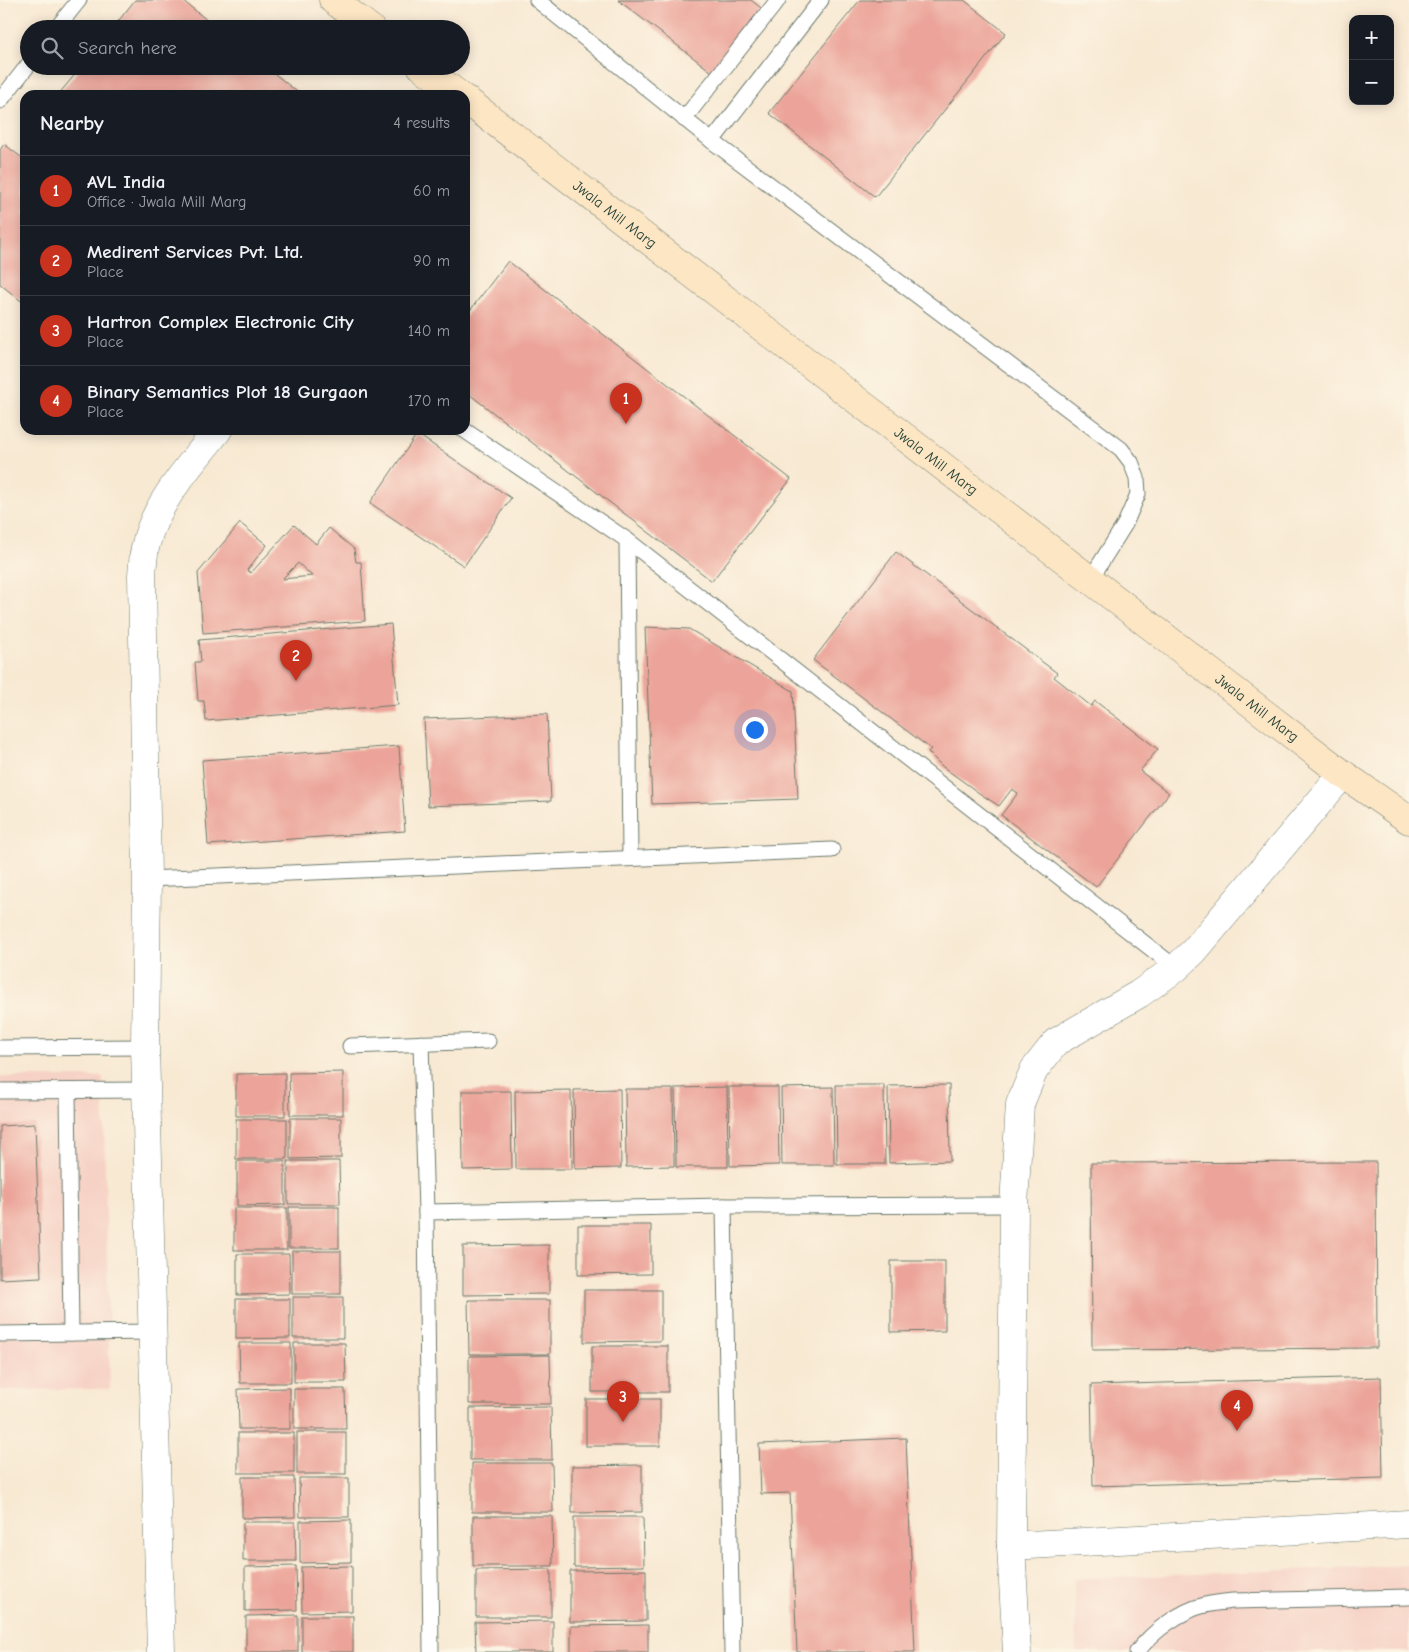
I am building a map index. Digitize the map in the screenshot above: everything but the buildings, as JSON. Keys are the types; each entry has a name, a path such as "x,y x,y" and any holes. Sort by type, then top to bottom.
{"street":[{"path":"333,0 359,20"},
{"name":"Jwala Mill Marg","path":"432,75 451,90"},
{"name":"Jwala Mill Marg","path":"470,105 1343,774 1409,820"},
{"path":"161,1652 145,1047 147,879 142,575 146,544 158,512 214,435"},
{"path":"1017,1652 1011,1546 1014,1205 1020,1104 1034,1070 1056,1042 1139,994 1176,968 1194,951 1343,774"},
{"path":"1011,1546 1409,1524"}],"lane":[{"path":"63,20 79,0"},
{"path":"684,119 778,0"},
{"path":"712,141 821,0"},
{"path":"542,2 712,141 1121,449 1131,462 1137,478 1138,494 1125,524 1090,580"},
{"path":"0,101 20,75"},
{"path":"470,434 627,540 1176,968"},
{"path":"627,540 630,858"},
{"path":"147,879 832,850"},
{"path":"350,1046 488,1041"},
{"path":"421,1043 426,1212 432,1652"},
{"path":"0,1048 145,1047"},
{"path":"0,1091 146,1090"},
{"path":"68,1091 71,1333"},
{"path":"426,1212 724,1206 1014,1205"},
{"path":"724,1206 732,1652"},
{"path":"0,1334 152,1332"},
{"path":"1137,1652 1145,1642 1180,1614 1204,1605 1233,1601 1409,1597"}],"shaded area":[{"path":"0,1077 103,1077 110,1389 0,1390"},
{"path":"1409,1565 1409,1652 1076,1652 1074,1579"}],"place":[{"name":"AVL India","path":"626,424"},
{"name":"Medirent Services Pvt. Ltd.","path":"296,681"},
{"name":"Hartron Complex Electronic City","path":"623,1422"},
{"name":"Binary Semantics Plot 18 Gurgaon","path":"1237,1431"}]}
